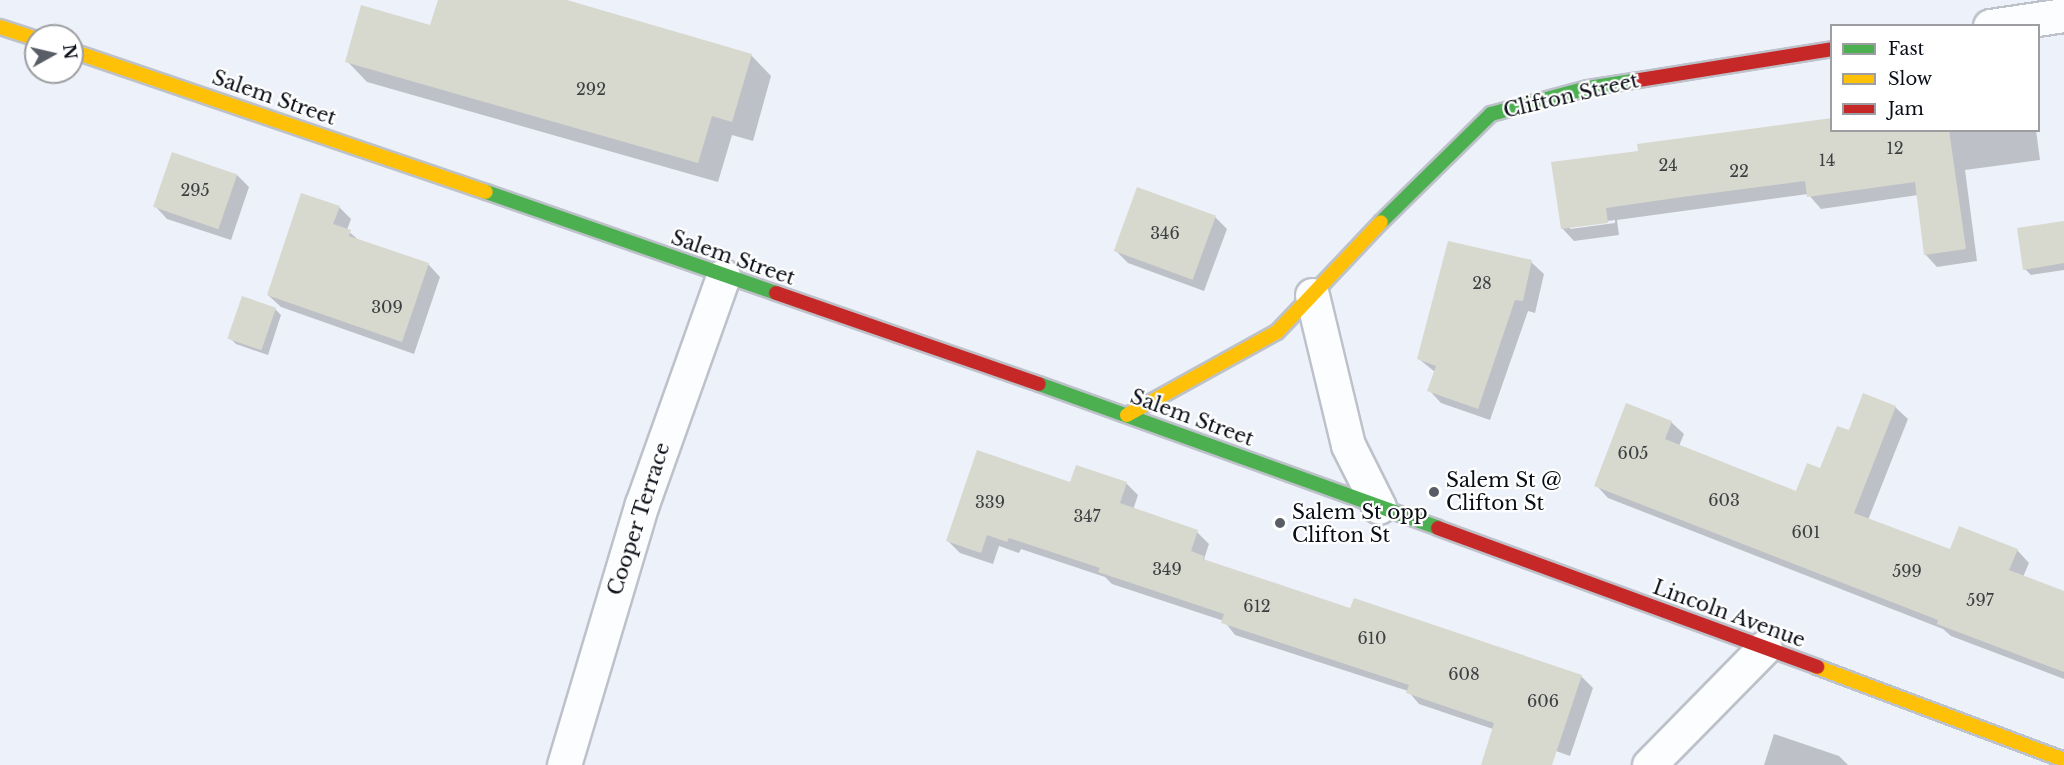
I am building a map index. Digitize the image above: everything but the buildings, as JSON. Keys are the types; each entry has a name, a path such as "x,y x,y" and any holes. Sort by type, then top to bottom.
{"main road":[{"path":"0,27 24,35"},
{"name":"Clifton Street","path":"1127,415 1277,332 1394,209 1491,114 1588,88 1830,49"},
{"name":"Salem Street","path":"84,55 286,122 1127,415 1379,507"},
{"name":"Lincoln Avenue","path":"1379,507 1765,647 2064,760"}],"street":[{"path":"2003,24 2064,15"},
{"name":"Cooper Terrace","path":"564,765 642,504 723,276"},
{"path":"1312,295 1348,445 1379,507"},
{"path":"1649,765 1765,647"}],"traffic: fast":[{"path":"1381,222 1491,114 1588,88 1639,80"},
{"path":"486,192 776,293"},
{"path":"1039,384 1438,528"}],"traffic: slow":[{"path":"0,27 24,35"},
{"path":"84,55 486,192"},
{"path":"1127,415 1277,332 1381,222"},
{"path":"1817,667 2064,760"}],"traffic: jam":[{"path":"1639,80 1830,49"},
{"path":"776,293 1039,384"},
{"path":"1438,528 1817,667"}],"place":[{"name":"Salem St @ Clifton St","path":"1434,492"},
{"name":"Salem St opp Clifton St","path":"1280,523"}]}
